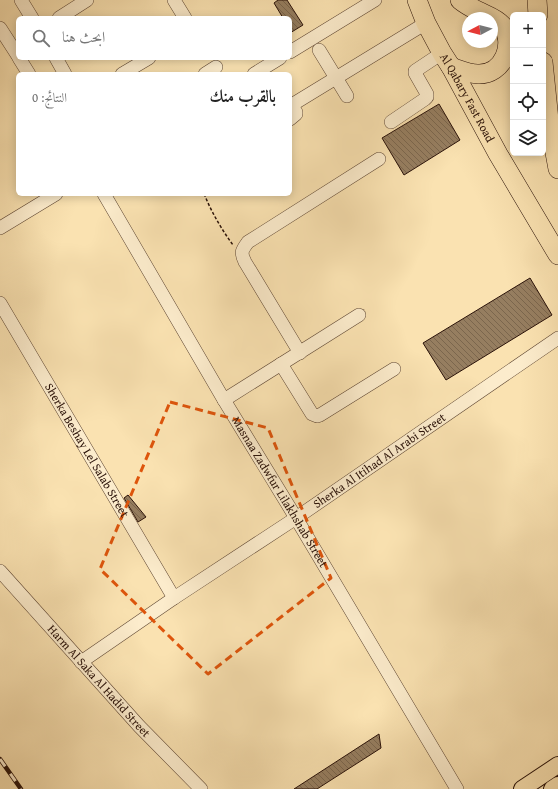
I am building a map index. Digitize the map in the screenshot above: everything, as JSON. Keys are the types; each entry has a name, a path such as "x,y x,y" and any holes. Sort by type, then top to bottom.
{"highway":[{"name":"Al Qabary Fast Road","path":"417,0 426,23 498,154 558,255"},
{"path":"447,60 469,73 479,74 497,68 503,61 507,52 508,43 506,33 501,25 494,18 471,8 460,0"},
{"path":"537,0 538,12"},
{"path":"545,84 549,120 558,169"}],"main road":[{"path":"522,789 558,765"},
{"path":"552,789 558,785"}],"street":[{"path":"21,0 31,16"},
{"path":"62,16 87,0"},
{"path":"174,0 184,16"},
{"path":"292,51 375,0"},
{"path":"292,104 426,23"},
{"path":"0,28 16,52"},
{"path":"319,50 347,96"},
{"path":"21,60 29,72"},
{"path":"57,60 64,72"},
{"path":"125,72 146,60"},
{"path":"257,72 277,60"},
{"path":"391,122 427,97 427,94 415,73 447,60"},
{"path":"208,72 216,67"},
{"path":"292,107 296,112 296,114 292,117"},
{"path":"300,352 245,262 242,255 242,250 248,242 379,159"},
{"path":"0,228 53,196"},
{"name":"Masnaa Zadwfur Lilakhshab Street","path":"105,196 224,400 457,789"},
{"name":"Sherka Beshay Lel Salab Street","path":"0,303 174,598"},
{"path":"224,400 359,315"},
{"name":"Sherka Al Itihad Al Arabi Street","path":"81,662 174,598 296,518 558,338"},
{"path":"281,364 312,414 317,416 394,369"},
{"name":"Harm Al Saka Al Hadid Street","path":"0,571 139,726 201,789"}],"path":[{"path":"205,196 221,226 236,249 242,255"}],"highlighted area":[{"path":"170,402 268,428 331,578 208,674 100,569"}],"building":[{"path":"278,0 287,0 303,25 292,32 292,16 282,16 274,3"},
{"path":"439,104 460,140 404,175 382,138"},
{"path":"530,278 552,315 446,380 423,343"},
{"path":"128,495 146,517 138,522 124,498"},
{"path":"379,734 381,748 317,789 294,789"}],"railway":[{"path":"0,759 21,789"}]}
